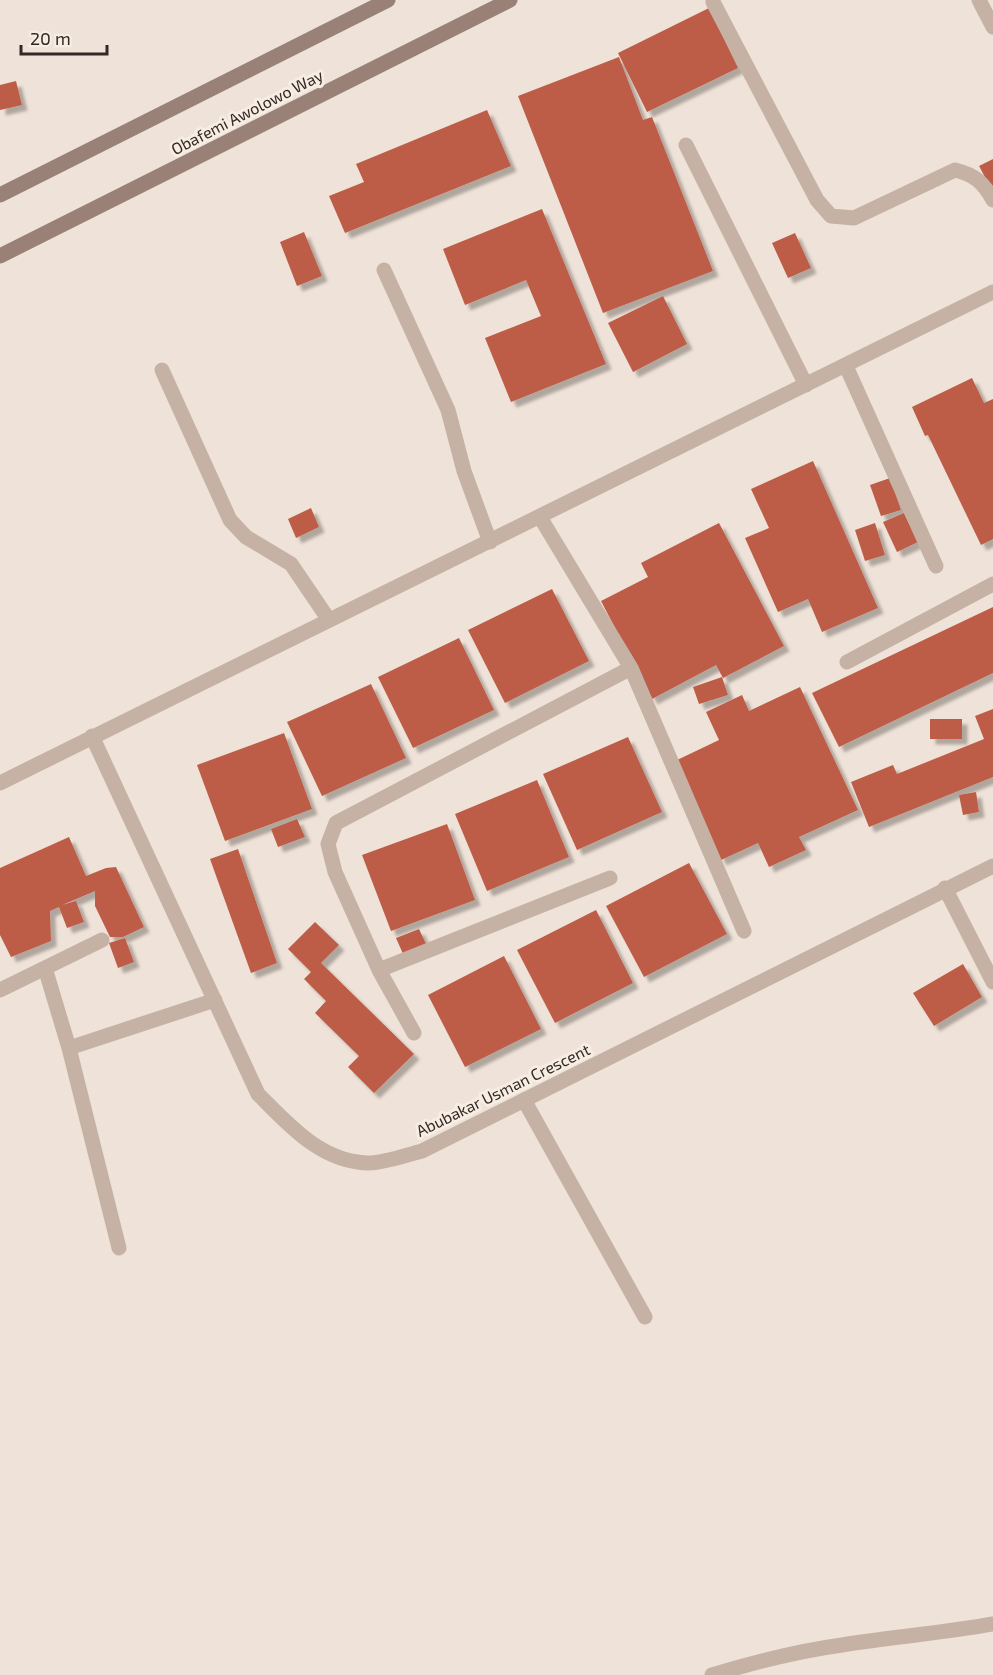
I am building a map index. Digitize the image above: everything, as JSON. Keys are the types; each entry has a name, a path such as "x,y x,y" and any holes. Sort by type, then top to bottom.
{"main road":[{"path":"0,195 388,0"},
{"name":"Obafemi Awolowo Way","path":"0,256 510,0"}],"street":[{"path":"979,0 993,27"},
{"path":"713,2 818,200 831,216 854,218 955,170 972,174 986,186 993,200"},
{"path":"686,145 806,386"},
{"path":"384,270 448,410 464,471 490,542"},
{"path":"0,783 993,292"},
{"path":"846,366 936,566"},
{"path":"162,370 230,520 246,537 291,564 329,620"},
{"path":"540,517 631,668 744,931"},
{"path":"847,662 993,584"},
{"path":"414,1033 379,970 335,872 328,844 336,823 631,668"},
{"name":"Abubakar Usman Crescent","path":"92,736 258,1094 292,1128 334,1158 369,1163 422,1151 993,866"},
{"path":"379,970 610,878"},
{"path":"945,888 993,982"},
{"path":"0,990 102,940"},
{"path":"45,968 69,1048 119,1248"},
{"path":"69,1048 215,1000"},
{"path":"524,1100 645,1317"},
{"path":"712,1675 762,1660 843,1645 928,1636 993,1624"}],"building":[{"path":"709,8 738,68 647,112 618,53"},
{"path":"619,57 643,120 652,117 713,271 603,313 518,96"},
{"path":"16,81 22,105 0,110 0,85"},
{"path":"487,110 511,166 345,233 329,196 364,182 356,164"},
{"path":"993,159 993,192 979,166"},
{"path":"542,209 606,364 511,402 485,338 541,316 526,280 465,305 443,249"},
{"path":"304,232 322,276 297,286 280,242"},
{"path":"795,233 811,268 788,278 772,243"},
{"path":"663,296 687,344 633,372 608,323"},
{"path":"972,378 984,403 993,399 993,539 981,545 912,407"},
{"path":"813,461 878,608 822,632 808,599 778,612 745,538 769,528 751,489"},
{"path":"890,478 901,510 881,516 870,485"},
{"path":"311,508 319,527 296,538 288,519"},
{"path":"904,513 918,542 897,552 883,522"},
{"path":"719,523 784,646 723,678 716,665 652,699 601,601 648,577 641,563"},
{"path":"875,523 885,555 865,561 855,530"},
{"path":"552,589 589,661 505,703 468,630"},
{"path":"993,607 993,673 839,747 812,693"},
{"path":"459,638 494,710 413,748 378,677"},
{"path":"722,677 728,695 699,704 693,687"},
{"path":"371,684 406,758 322,796 287,722"},
{"path":"800,687 858,810 799,837 806,850 769,867 758,843 721,860 675,761 719,740 706,712 742,695 749,711"},
{"path":"993,709 993,777 869,827 851,782 893,765 897,774 984,739 975,716"},
{"path":"930,719 962,719 962,739 930,739"},
{"path":"284,733 312,809 225,841 197,765"},
{"path":"628,737 662,812 577,850 543,774"},
{"path":"537,780 569,857 487,891 455,814"},
{"path":"976,792 979,812 963,815 959,795"},
{"path":"297,819 305,837 278,847 271,829"},
{"path":"447,824 475,900 391,931 362,855"},
{"path":"69,837 86,876 106,868 116,867 144,927 123,937 110,937 95,906 95,891 62,905 76,901 84,922 67,928 59,907 50,911 51,941 11,957 0,935 0,868"},
{"path":"238,849 277,963 251,973 210,859"},
{"path":"689,863 727,934 644,977 606,906"},
{"path":"596,910 633,983 555,1023 517,950"},
{"path":"315,922 339,945 321,963 414,1054 374,1093 348,1067 359,1056 315,1013 326,1001 304,979 311,972 288,949"},
{"path":"419,929 427,946 404,956 396,938"},
{"path":"125,938 134,962 118,968 109,943"},
{"path":"504,956 541,1029 465,1067 428,995"},
{"path":"963,964 982,997 934,1026 913,993"}]}
